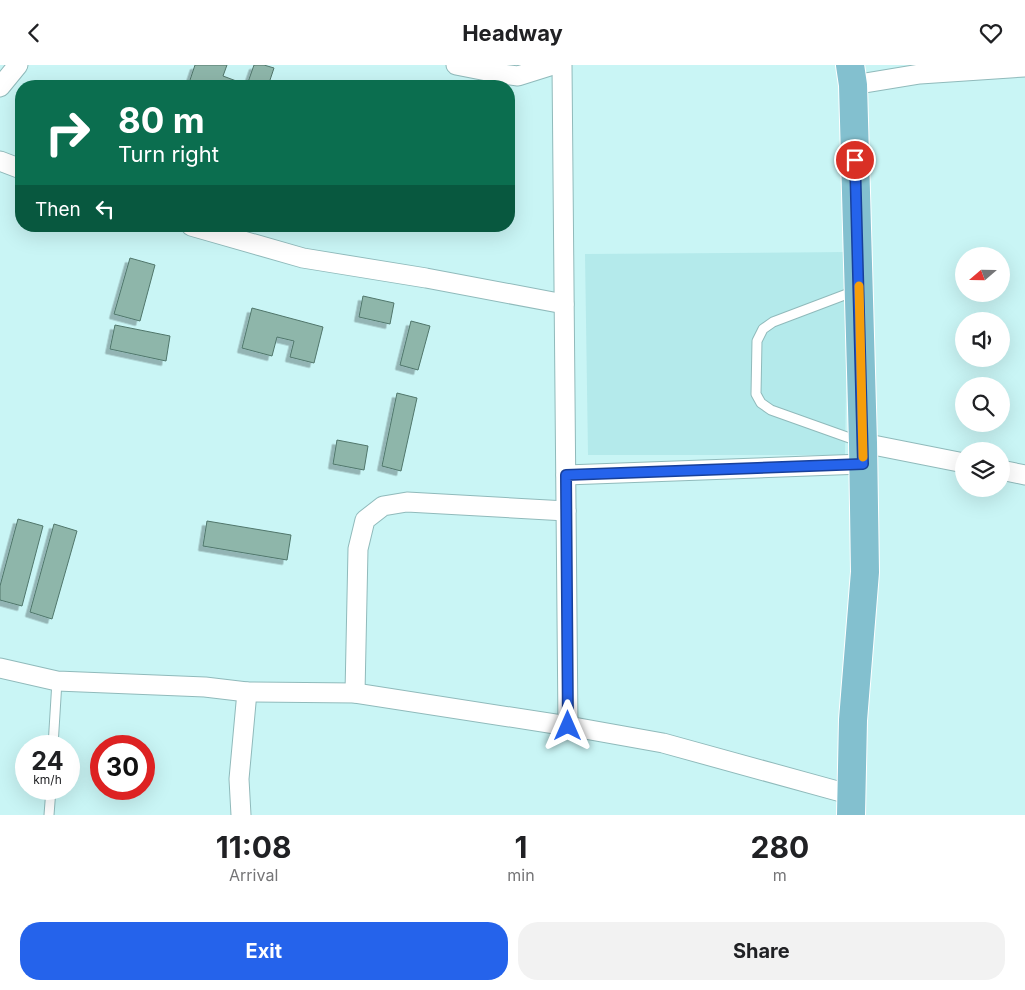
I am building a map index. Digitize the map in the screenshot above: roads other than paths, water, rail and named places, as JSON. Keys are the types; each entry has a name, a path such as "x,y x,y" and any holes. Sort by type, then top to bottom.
{"main road":[{"path":"851,75 859,289 865,572 853,720 851,805"}],"street":[{"path":"0,87 18,65"},
{"path":"456,65 502,74 518,75 554,65"},
{"path":"562,65 568,726"},
{"path":"851,75 920,74 1025,67"},
{"path":"0,161 15,167"},
{"path":"213,232 303,257 564,304"},
{"path":"566,475 863,454 955,462"},
{"path":"1010,472 1025,475"},
{"path":"355,693 358,549 365,520 383,506 407,502 566,511"},
{"path":"0,668 57,681 205,687 247,692 355,693 568,726 663,743 851,805"},
{"path":"240,815 239,779 247,692"}],"lane":[{"path":"859,289 773,322 763,329 757,341 756,394 761,403 771,410 863,454"},
{"path":"54,735 57,681"},
{"path":"49,815 50,800"}]}
